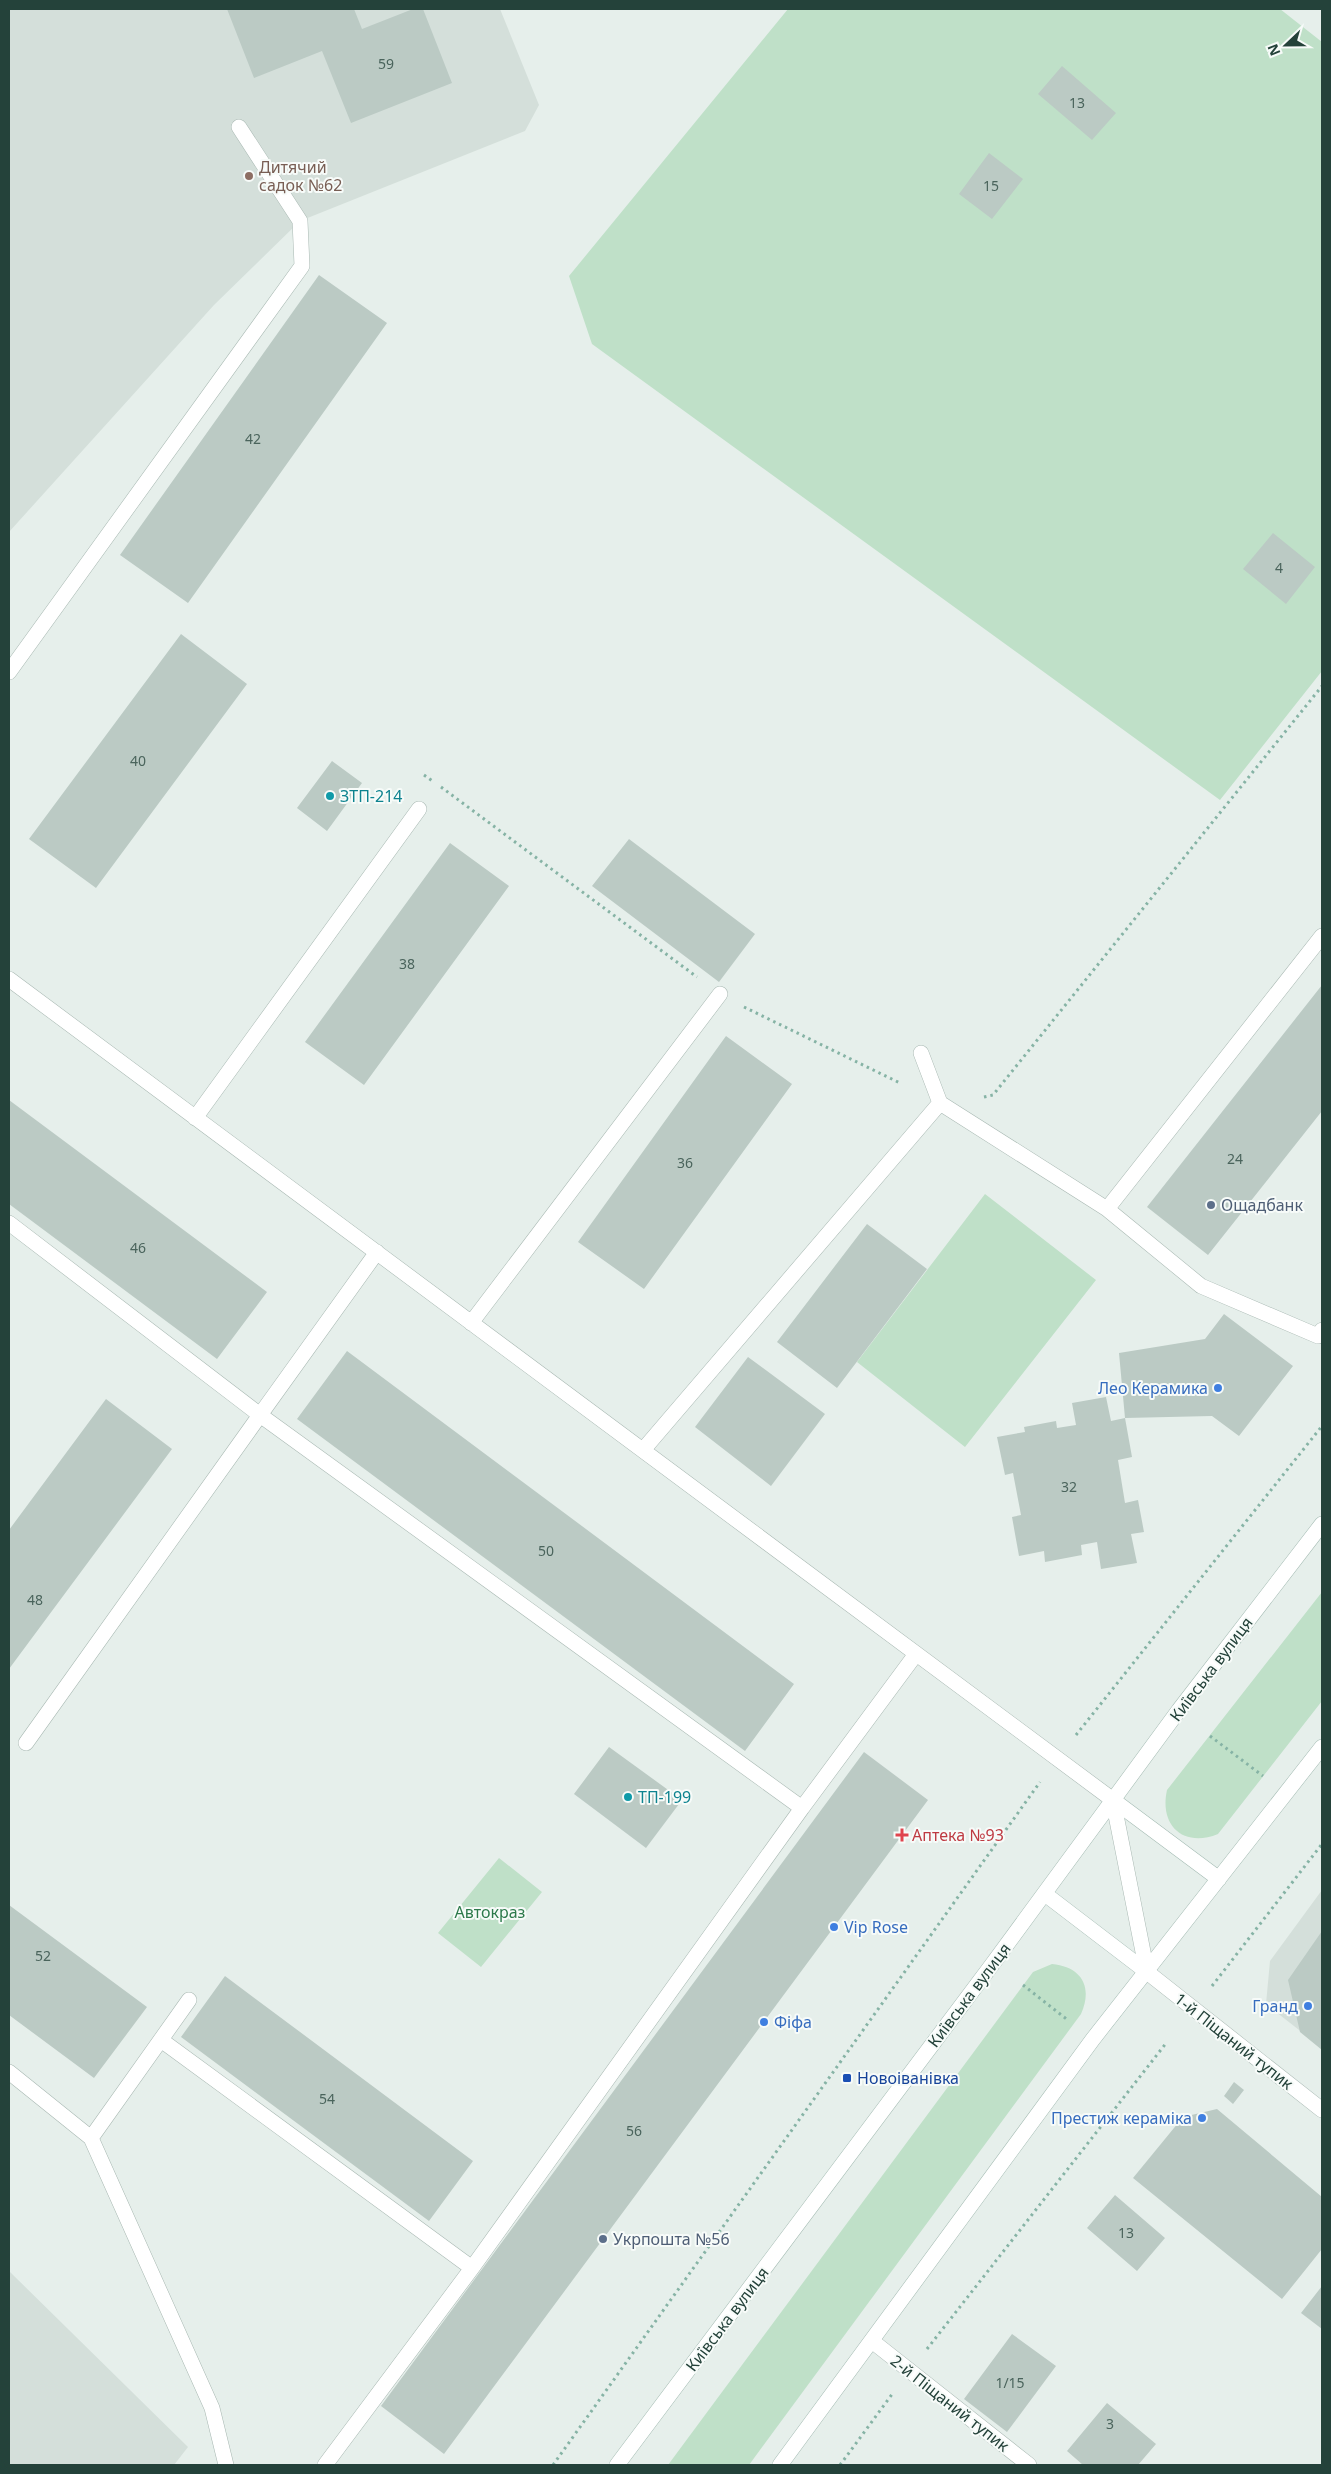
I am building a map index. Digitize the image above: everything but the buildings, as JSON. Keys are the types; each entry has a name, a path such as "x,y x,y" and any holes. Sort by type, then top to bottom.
{"main road":[{"path":"9,672 302,266 300,221 238,127"},
{"path":"195,1118 419,809"},
{"path":"1107,1209 1322,936"},
{"path":"9,979 1219,1880"},
{"path":"471,1323 720,994"},
{"path":"921,1053 940,1103 1107,1209 1201,1286 1321,1336"},
{"path":"643,1450 940,1103"},
{"path":"9,1224 260,1415 802,1808"},
{"path":"26,1743 377,1252"},
{"name":"Київська вулиця","path":"617,2465 1044,1894 1179,1710 1322,1524"},
{"path":"325,2465 472,2268 802,1808 916,1654"},
{"path":"780,2465 1093,2039 1322,1747"},
{"path":"1113,1800 1147,1972"},
{"name":"1-й Піщаний тупик","path":"1044,1894 1147,1972 1322,2110"},
{"path":"91,2138 189,2000"},
{"path":"161,2040 472,2268"},
{"path":"9,2072 91,2138 212,2408 226,2465"},
{"name":"2-й Піщаний тупик","path":"872,2341 1029,2465"}],"path":[{"path":"424,775 720,994 940,1103 993,1095 1322,686"},
{"path":"553,2465 1057,1758 1130,1670 1322,1426"},
{"path":"1210,1736 1264,1776"},
{"path":"1209,1991 1322,1844"},
{"path":"1023,1985 1074,2024"},
{"path":"840,2465 909,2371 1167,2042"}],"shaded area":[{"name":"Дитячий садок №62","path":"9,9 500,9 539,105 525,131 300,221 214,305 9,532"},
{"path":"1322,1890 1322,2048 1266,2004 1270,1961"},
{"path":"9,2271 188,2447 174,2465 9,2465"}],"green space":[{"path":"788,9 1280,9 1322,42 1322,671 1220,800 592,344 569,276"},
{"path":"985,1194 1096,1280 965,1447 857,1362"},
{"path":"1322,1592 1322,1701 1218,1834 1206,1838 1185,1836 1177,1831 1167,1814 1167,1790"},
{"name":"Автокраз","path":"499,1858 542,1892 481,1967 438,1933"},
{"path":"1052,1964 1071,1969 1082,1980 1086,1995 1081,2014 749,2465 668,2465 1033,1972"}],"place":[{"name":"Дитячий садок №62","path":"249,176"},
{"name":"ЗТП-214","path":"330,796"},
{"name":"Ощадбанк","path":"1211,1205"},
{"name":"Лео Керамика","path":"1218,1388"},
{"name":"ТП-199","path":"628,1797"},
{"name":"Аптека №93","path":"902,1835"},
{"name":"Vip Rose","path":"834,1927"},
{"name":"Гранд","path":"1308,2006"},
{"name":"Фiфа","path":"764,2022"},
{"name":"Новоіванівка","path":"847,2078"},
{"name":"Престиж кераміка","path":"1202,2118"},
{"name":"Укрпошта №56","path":"603,2239"}]}
